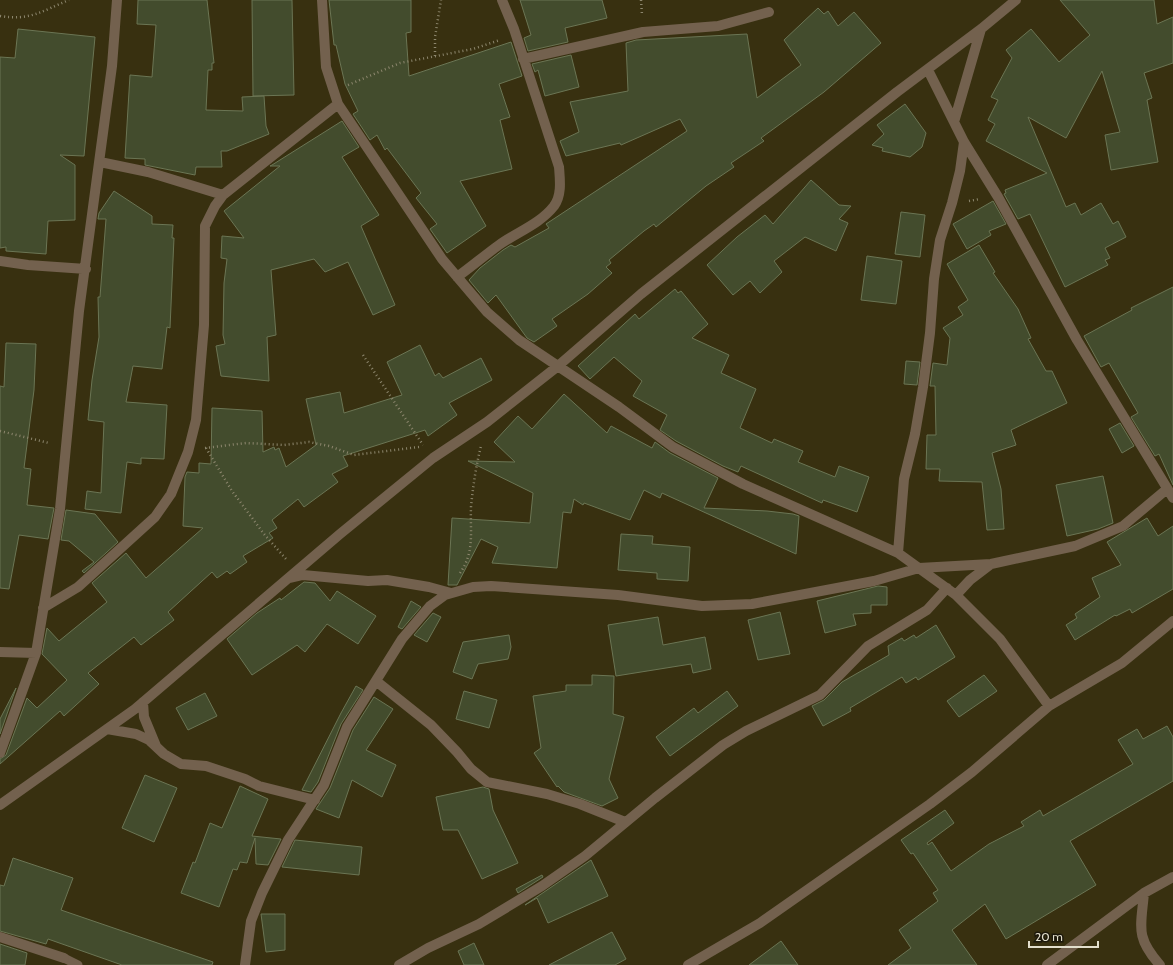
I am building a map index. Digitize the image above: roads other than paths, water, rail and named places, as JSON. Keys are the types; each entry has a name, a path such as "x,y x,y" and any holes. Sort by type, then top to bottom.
{"street":[{"path":"0,753 36,652 60,509 79,311 86,269 112,66 117,0"},
{"path":"322,0 326,67 338,104 442,259 487,312 518,340 619,407 673,447 743,484 898,553 956,595 1000,639 1049,706"},
{"path":"457,277 500,244 526,229 544,215 555,205 561,186 559,167 516,35 502,0"},
{"path":"0,805 108,729 143,702 299,569 433,458 488,422 558,366 641,294 825,148 982,29 1016,0"},
{"path":"523,59 643,32 718,26 769,12"},
{"path":"954,122 982,29"},
{"path":"928,70 964,142 998,197 1077,340 1173,498"},
{"path":"43,608 78,587 155,517 171,494 188,452 196,420 204,325 205,226 215,206 223,195 338,104"},
{"path":"898,553 904,479 915,434 923,387 930,333 934,279 940,240 952,203 960,171 964,142"},
{"path":"100,162 148,172 223,195"},
{"path":"0,261 28,265 86,269"},
{"path":"245,965 251,921 262,893 288,840 324,785 347,727 402,639 430,606 446,595 473,586 490,586 618,595 702,606 752,604 874,581 919,568 991,564 1075,546 1123,526 1167,490"},
{"path":"956,595 970,580 991,564"},
{"path":"288,579 303,575 368,581 387,580 429,587 452,593"},
{"path":"399,965 428,948 479,924 542,886 585,856 625,822 723,745 746,731 820,695 868,646 927,610 947,588"},
{"path":"688,965 760,923 930,804 972,772 1049,706 1122,663 1173,621"},
{"path":"0,652 36,652"},
{"path":"376,681 431,724 471,768 487,782 547,794 580,804 625,822"},
{"path":"143,702 144,717 157,748"},
{"path":"108,729 136,734 149,740 157,748 181,764 206,766 244,779 258,786 315,800"},
{"path":"1047,965 1144,893 1173,877"},
{"path":"1144,893 1140,930 1147,950 1160,965"},
{"path":"0,937 64,958"}],"lane":[{"path":"64,958 78,965"}]}
